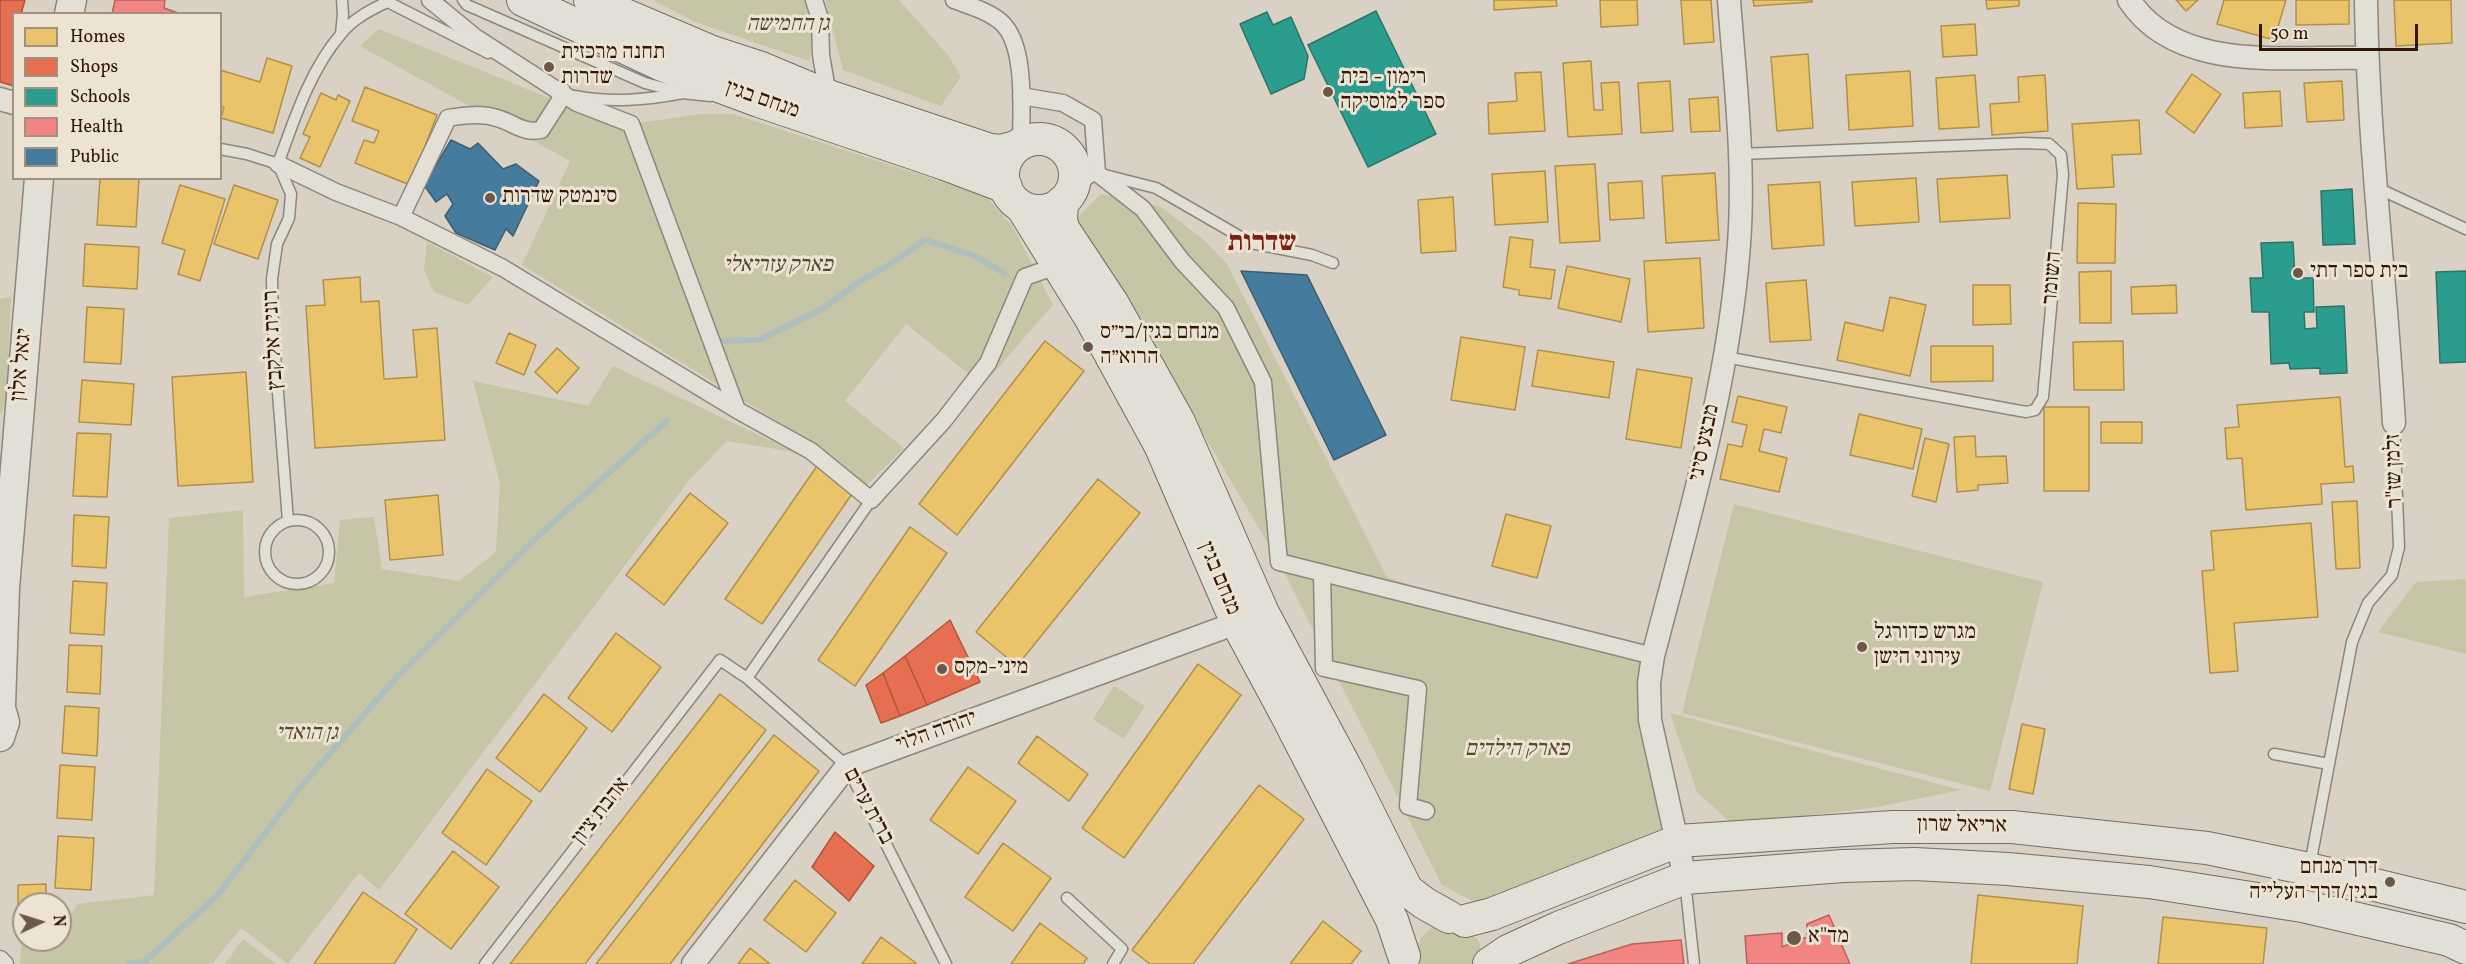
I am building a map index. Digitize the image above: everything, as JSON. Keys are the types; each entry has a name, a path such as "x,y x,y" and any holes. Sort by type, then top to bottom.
{"main road":[{"name":"מנחם בגין","path":"523,0 662,65 759,101 945,164 1014,197 1090,317 1250,618 1347,770 1407,890 1424,903 1457,919"},
{"name":"מנחם בגין","path":"590,0 712,52 761,68 828,96 990,150 1001,151 1019,146"},
{"path":"1032,139 1044,139 1055,142 1068,153 1075,172 1067,196 1043,211 1014,197 1004,176 1005,165 1019,146 1032,139"},
{"name":"מנחם בגין","path":"1067,196 1060,220 1064,230 1113,304 1179,422 1286,714 1392,920 1404,960"},
{"name":"אריאל שרון","path":"1404,960 1408,937 1417,927 1437,917 1457,919 1492,914 1678,841 1893,826 2012,827 2207,848 2309,869 2466,907"},
{"name":"אריאל שרון","path":"1487,964 1508,951 1558,928 1685,878 1844,866 1915,864 2112,877 2302,906 2448,940 2466,948"},
{"path":"1457,919 1474,928 1482,941 1487,964"}],"street":[{"path":"430,0 475,37 562,91 577,103 631,124 737,410"},
{"path":"814,0 820,19 821,56 828,96"},
{"path":"954,0 989,14 1002,23 1012,37 1017,51 1021,96 1019,146"},
{"name":"מבצע סיני","path":"1685,878 1650,720 1649,683 1653,656 1700,477 1725,357 1739,244 1740,154 1729,0"},
{"path":"2130,0 2153,27 2180,42 2208,52 2253,57 2367,58"},
{"name":"זלמן שז\"ר","path":"2366,0 2374,187 2394,423"},
{"path":"401,217 448,118 474,114 500,119 528,132 541,130 559,102 562,91"},
{"path":"1021,96 1063,103 1093,120 1097,173 1143,209 1182,261 1226,308 1263,382 1279,562 1653,656"},
{"path":"278,164 336,192 401,217 503,268 737,410 811,451 871,500 944,420 988,363 1025,277 1059,265"},
{"name":"יגאל אלון","path":"0,738 4,722 0,705 2,596 13,433 39,180"},
{"path":"1322,573 1324,668 1418,688 1408,806 1426,811"},
{"name":"יהודה הלוי","path":"847,766 1250,618"},
{"path":"693,964 847,766"},
{"path":"0,959 5,964"}],"lane":[{"path":"341,34 342,0"},
{"path":"464,0 467,5 645,83 683,93 759,101"},
{"path":"222,149 247,154 278,164 318,68 341,34 370,10 385,1 575,96 603,100 639,101 683,93"},
{"name":"השומר","path":"1725,357 2026,412 2035,410 2043,398 2063,175 2061,154 2049,144 2023,143 1740,154"},
{"path":"1068,153 1097,173 1156,188 1251,243 1312,255 1333,263"},
{"name":"רונית אלקבץ","path":"278,164 291,194 289,218 277,244 272,279 273,329 288,521"},
{"path":"1067,196 1097,173"},
{"path":"2374,187 2466,229"},
{"name":"זלמן שז\"ר","path":"2309,869 2352,642 2368,603 2392,575 2398,548 2394,423"},
{"path":"747,678 871,500"},
{"path":"298,519 317,526 328,543 330,553 327,563 314,579 305,583 294,584 284,581 268,566 265,555 270,534 278,526 288,521 298,519"},
{"name":"ברית ערים","path":"720,660 747,678 847,766 946,964"},
{"name":"אהבת ציון","path":"485,964 720,660"},
{"path":"2274,754 2329,764"},
{"path":"1685,878 1694,964"},
{"path":"1067,898 1122,949 1113,964"}],"green space":[{"name":"גן החמישה","path":"653,0 806,0 815,25 809,61 695,22"},
{"path":"825,0 899,0 947,54 961,77 941,106 843,70"},
{"name":"פארק עזריאלי","path":"379,29 559,102 631,124 701,114 733,114 986,196 1013,227 1053,305 983,385 906,324 845,401 904,448 866,486 792,430 522,265 570,161 360,46"},
{"name":"פארק הילדים","path":"1101,194 1161,207 1203,239 1227,264 1387,577 1519,621 1646,646 1664,829 1478,904 1442,885 1279,562 1076,219"},
{"path":"427,242 493,277 468,305 434,292 424,270"},
{"path":"11,297 6,397 0,414 0,299"},
{"name":"גן הואדי","path":"613,366 795,452 727,441 691,478 379,890 359,873 288,964 241,928 212,964 20,964 21,952 72,952 72,913 78,904 154,895 169,518 243,510 244,597 334,583 340,520 374,517 382,569 459,581 496,552 500,483 473,381 588,406"},
{"name":"מגרש כדורגל עירוני הישן","path":"1734,504 2043,582 1990,791 1682,713"},
{"path":"2466,579 2466,654 2378,632 2416,582"},
{"path":"1114,686 1145,706 1124,739 1093,719"},
{"path":"1670,713 1961,790 1877,807 1733,825 1697,792"},
{"path":"1437,925 1463,930 1476,938 1480,945 1480,964 1416,964 1422,936"},
{"path":"243,939 276,964 225,964"}],"building: Homes":[{"path":"1494,0 1556,0 1557,6 1494,10"},
{"path":"1600,0 1637,0 1638,25 1601,27"},
{"path":"1681,0 1711,0 1714,42 1684,44"},
{"path":"1753,0 1812,0 1812,2 1754,6"},
{"path":"1986,0 2019,0 2019,6 1987,9"},
{"path":"2176,0 2198,0 2186,11"},
{"path":"2224,0 2286,0 2274,40 2217,24"},
{"path":"2296,0 2349,0 2349,24 2296,25"},
{"path":"2394,0 2451,0 2452,43 2396,46"},
{"path":"1975,24 1977,55 1943,57 1941,26"},
{"path":"1808,54 1813,128 1777,131 1771,57"},
{"path":"267,58 292,66 273,133 222,118 224,107 222,106 222,71 260,82"},
{"path":"1591,61 1594,110 1603,110 1601,83 1619,82 1622,134 1568,137 1563,63"},
{"path":"1910,71 1913,126 1849,130 1846,75"},
{"path":"1541,72 1545,131 1489,134 1488,103 1517,101 1515,73"},
{"path":"2192,74 2221,94 2194,133 2166,112"},
{"path":"1975,75 1979,127 1939,129 1936,78"},
{"path":"2045,75 2048,131 1992,135 1990,104 2019,102 2018,77"},
{"path":"1670,81 1673,131 1641,133 1638,83"},
{"path":"2342,81 2344,120 2307,122 2304,83"},
{"path":"365,87 437,115 410,185 355,163 364,140 374,143 379,131 352,121"},
{"path":"2280,91 2282,126 2245,128 2243,93"},
{"path":"321,93 336,100 338,95 350,101 320,167 300,158 310,137 303,134"},
{"path":"1718,97 1720,131 1691,132 1689,99"},
{"path":"2139,120 2141,154 2112,155 2114,187 2077,189 2072,124"},
{"path":"1595,164 1600,241 1560,243 1555,166"},
{"path":"1545,171 1548,222 1495,225 1492,174"},
{"path":"1715,173 1719,240 1666,243 1662,176"},
{"path":"2007,175 2010,218 1940,222 1937,179"},
{"path":"1916,178 1919,222 1855,226 1852,182"},
{"path":"100,180 139,180 136,227 97,225"},
{"path":"1642,181 1644,218 1610,220 1608,183"},
{"path":"1820,182 1824,245 1772,249 1768,185"},
{"path":"180,185 225,199 200,281 178,274 185,250 162,243"},
{"path":"234,185 278,200 258,259 214,244"},
{"path":"1453,197 1456,251 1421,253 1418,200"},
{"path":"2078,203 2116,204 2115,263 2077,263"},
{"path":"1510,237 1533,240 1530,267 1555,270 1551,299 1519,295 1519,290 1503,287"},
{"path":"85,244 139,247 137,289 83,286"},
{"path":"1700,258 1704,328 1648,332 1644,261"},
{"path":"1567,266 1630,279 1621,322 1558,308"},
{"path":"2111,271 2111,323 2080,323 2079,272"},
{"path":"360,277 361,302 379,301 384,379 417,377 413,330 437,328 445,440 315,448 306,306 325,305 323,280"},
{"path":"1806,280 1811,340 1770,342 1766,283"},
{"path":"1973,285 2010,285 2011,324 1973,325"},
{"path":"2176,285 2177,313 2132,314 2131,287"},
{"path":"1890,297 1926,305 1910,376 1837,360 1845,322 1883,331"},
{"path":"87,307 124,309 121,364 84,362"},
{"path":"509,333 536,345 524,375 496,363"},
{"path":"1461,337 1525,347 1515,410 1451,400"},
{"path":"1045,341 1084,371 957,535 919,504"},
{"path":"2123,341 2124,390 2074,390 2073,342"},
{"path":"1931,346 1993,346 1993,381 1931,382"},
{"path":"557,348 579,368 557,393 535,372"},
{"path":"1538,350 1614,362 1609,398 1532,386"},
{"path":"1637,369 1692,378 1681,448 1626,439"},
{"path":"246,372 253,482 178,486 172,377"},
{"path":"82,380 134,384 131,425 79,422"},
{"path":"1738,396 1787,407 1781,433 1764,429 1759,451 1787,458 1779,492 1720,479 1728,444 1742,447 1747,425 1732,422"},
{"path":"2340,397 2345,467 2353,466 2354,482 2321,484 2322,504 2246,510 2242,458 2227,459 2225,428 2239,427 2237,405"},
{"path":"2044,407 2089,407 2089,491 2044,491"},
{"path":"1859,414 1922,429 1913,469 1850,455"},
{"path":"2101,422 2142,422 2142,443 2101,443"},
{"path":"77,433 111,434 107,497 73,496"},
{"path":"1975,436 1976,457 2006,456 2008,483 1978,485 1978,490 1957,492 1954,437"},
{"path":"1925,438 1949,444 1936,502 1912,496"},
{"path":"817,466 854,491 762,624 725,599"},
{"path":"1098,479 1140,513 1017,666 976,632"},
{"path":"690,493 728,523 664,605 626,575"},
{"path":"438,495 443,555 390,560 385,500"},
{"path":"2357,501 2360,568 2336,569 2332,502"},
{"path":"1506,514 1551,526 1537,578 1492,566"},
{"path":"74,515 109,517 106,568 72,566"},
{"path":"2311,523 2318,617 2234,623 2238,671 2210,673 2202,571 2214,570 2211,531"},
{"path":"910,527 947,553 855,686 818,660"},
{"path":"73,581 107,583 104,635 70,633"},
{"path":"616,633 661,667 612,732 568,698"},
{"path":"69,645 102,646 100,694 67,692"},
{"path":"1198,664 1241,695 1124,858 1082,828"},
{"path":"544,694 587,728 540,792 496,758"},
{"path":"720,694 766,730 585,964 510,964"},
{"path":"65,706 99,708 97,756 62,753"},
{"path":"2022,724 2045,729 2033,794 2009,789"},
{"path":"774,735 819,771 670,964 596,964"},
{"path":"1037,736 1088,774 1069,801 1018,763"},
{"path":"60,765 95,767 92,820 57,818"},
{"path":"968,767 1016,801 978,854 930,820"},
{"path":"487,769 532,801 486,865 442,833"},
{"path":"1259,785 1304,819 1193,964 1150,964 1132,950"},
{"path":"58,836 94,838 91,890 55,888"},
{"path":"1003,843 1051,878 1013,931 965,897"},
{"path":"453,851 499,887 451,949 405,914"},
{"path":"795,880 836,913 806,952 764,920"},
{"path":"46,884 46,892 18,892 18,885"},
{"path":"363,892 417,929 394,964 314,964"},
{"path":"1978,895 2083,906 2077,964 1971,964"},
{"path":"2163,917 2267,928 2263,964 2158,964"},
{"path":"1323,921 1361,951 1351,964 1290,964"},
{"path":"1040,923 1087,958 1083,964 1011,964"},
{"path":"881,937 916,963 916,964 862,964"},
{"path":"750,948 770,964 738,964"}],"building: Shops":[{"path":"0,0 25,0 22,12 12,12 12,85 0,82"},
{"name":"מיני-מקס","path":"950,620 980,682 927,705 905,656"},
{"path":"905,656 927,705 900,716 883,673"},
{"path":"883,673 900,716 881,723 866,685"},
{"path":"835,832 874,866 849,901 812,867"}],"building: Schools":[{"path":"1376,11 1436,134 1368,167 1308,45"},
{"path":"1267,12 1273,25 1291,17 1308,56 1304,79 1271,94 1240,24"},
{"path":"2352,189 2355,244 2323,245 2321,191"},
{"path":"2293,242 2295,278 2313,278 2314,312 2304,312 2305,329 2317,328 2316,307 2344,306 2347,373 2320,374 2320,368 2290,369 2289,363 2271,364 2269,312 2252,312 2250,278 2263,278 2261,243"},
{"path":"2466,271 2466,362 2440,363 2436,272"}],"building: Health":[{"path":"115,0 165,0 164,8 175,12 112,12"},
{"path":"1829,915 1850,964 1747,964 1745,936 1782,933 1782,947 1807,937 1807,924"},
{"path":"1681,940 1684,964 1568,964 1632,944"}],"building: Public":[{"name":"סינמטק שדרות","path":"451,140 470,149 478,143 503,169 516,164 539,181 513,236 506,229 495,250 456,233 445,216 453,204 447,194 436,202 424,185"},
{"path":"1241,271 1307,275 1386,435 1334,460"}],"waterway":[{"path":"714,341 759,340 824,308 860,281 886,267 925,240 975,256 1004,273"},
{"path":"129,964 144,962 217,896 299,789 396,678 539,535 667,421"}],"place":[{"name":"תחנה מרכזית שדרות","path":"549,67"},
{"name":"רימון - בית ספר למוסיקה","path":"1328,92"},
{"name":"סינמטק שדרות","path":"490,198"},
{"name":"בית ספר דתי","path":"2298,273"},
{"name":"מנחם בגין/בי״ס הרוא״ה","path":"1088,347"},
{"name":"מגרש כדורגל עירוני הישן","path":"1862,647"},
{"name":"מיני-מקס","path":"942,669"},
{"name":"דרך מנחם בגין/דרך העלייה","path":"2390,882"},
{"name":"מד\"א","path":"1794,938"}],"district":[{"name":"שדרות","path":"1262,245"}]}
